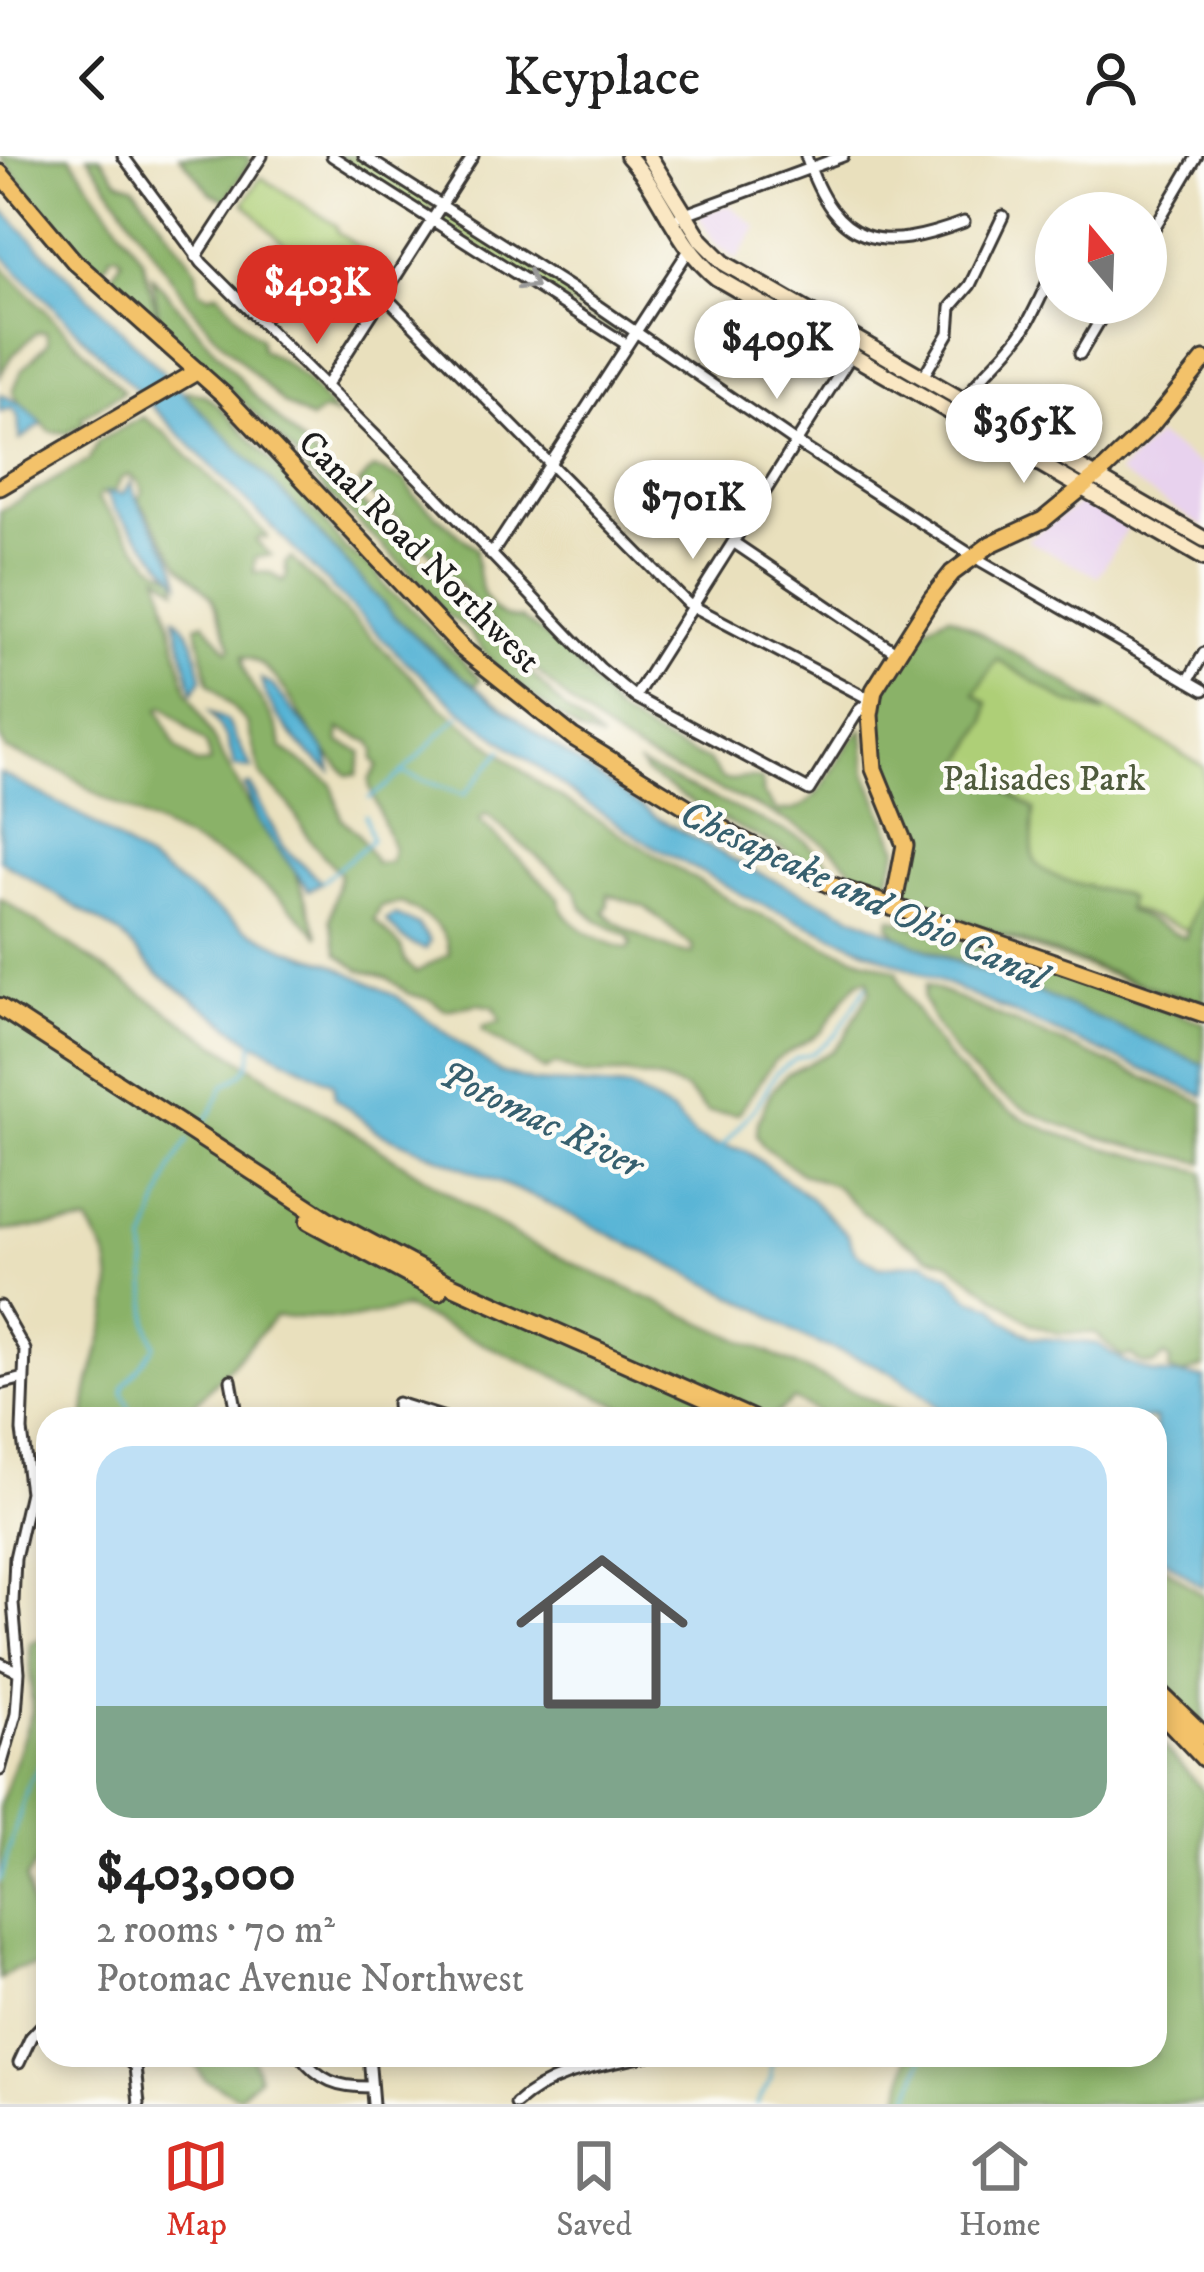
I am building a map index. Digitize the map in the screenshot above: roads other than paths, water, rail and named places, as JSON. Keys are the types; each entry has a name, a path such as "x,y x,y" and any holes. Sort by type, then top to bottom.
{"highway":[{"path":"0,1007 330,1234 418,1282 698,1407"},
{"path":"0,1020 125,1094"},
{"path":"254,1180 444,1282 725,1407"},
{"path":"1167,1701 1204,1736"},
{"path":"1167,1719 1204,1758"}],"main road":[{"path":"628,156 678,217"},
{"path":"649,156 694,245 1079,490 1204,558"},
{"name":"Canal Road Northwest","path":"0,173 84,271 452,638 507,687 592,750 814,878 1204,1014"},
{"path":"856,348 922,377 1204,539"},
{"path":"892,908 904,839 874,769 871,700 897,653 941,586 973,556 1034,525 1079,490 1152,424 1204,360"},
{"path":"0,488 192,374"}],"street":[{"path":"124,156 196,257 589,657 635,697 809,790 871,700 692,607 384,295"},
{"path":"196,257 262,156"},
{"path":"332,156 626,344"},
{"path":"364,156 973,556 1204,690"},
{"path":"325,387 473,156"},
{"path":"678,217 808,162 843,156"},
{"path":"1167,204 1197,156"},
{"path":"808,162 832,212 872,237 914,240 964,222"},
{"path":"922,377 949,333 951,307 970,285 1003,216"},
{"path":"491,555 694,245"},
{"path":"964,401 972,386 992,372 1021,334 1035,307"},
{"path":"1080,355 1098,324"},
{"path":"635,697 856,348"},
{"path":"733,542 897,653"},
{"path":"1188,681 1204,653"},
{"path":"0,1306 25,1350 22,1431 30,1492 15,1558 16,1714 0,1771"},
{"path":"0,1384 24,1378"},
{"path":"231,1380 236,1407"},
{"path":"0,1663 19,1672"},
{"path":"19,2063 36,2032"},
{"path":"135,2067 140,2104"},
{"path":"310,2067 339,2086 369,2087"},
{"path":"369,2067 373,2104"},
{"path":"566,2067 568,2074"},
{"path":"516,2104 533,2089 598,2067"}],"water":[{"path":"0,207 294,505 394,616 442,661 547,741 659,819 754,871 949,959 1204,1065 1204,1096 756,902 646,842 582,800 458,708 397,653 0,253"},
{"path":"0,394 42,424 20,440 18,416 12,408 0,412"},
{"path":"131,482 180,582 114,509 106,492 123,494"},
{"path":"175,617 187,629 197,653 202,679 193,692"},
{"path":"261,679 272,685 326,752 331,771 288,730"},
{"path":"210,712 227,721 252,769 235,767 227,739"},
{"name":"Potomac River","path":"0,773 81,815 244,928 396,996 499,1072 534,1082 630,1088 673,1113 696,1137 745,1150 809,1197 847,1234 855,1252 880,1267 924,1262 950,1276 970,1299 994,1306 1004,1320 1032,1337 1098,1344 1124,1362 1154,1373 1204,1378 1204,1588 1167,1561 1167,1407 937,1407 888,1371 806,1338 767,1313 539,1199 378,1132 335,1098 333,1083 253,1042 158,974 120,934 0,860"},
{"path":"250,785 283,847 322,882 309,890 258,822 245,786"},
{"path":"395,915 418,925 430,941 426,949 408,942 386,920"}],"waterway":[{"path":"369,798 404,771 459,716"},
{"path":"403,773 464,795 502,750"},
{"path":"322,882 372,840 365,815"},
{"path":"720,1149 757,1105 776,1073 836,1035 867,985"},
{"path":"198,1128 212,1112 224,1085 247,1068 253,1042"},
{"path":"129,1407 124,1386 155,1346 148,1323 145,1243 172,1167 188,1140"},
{"path":"0,1881 36,1771"},
{"path":"757,2104 771,2079 771,2067"},
{"path":"907,2104 920,2067"}],"park label":[{"name":"Palisades Park","path":"1044,779"}],"water label":[{"name":"Chesapeake and Ohio Canal","path":"863,896"}]}
